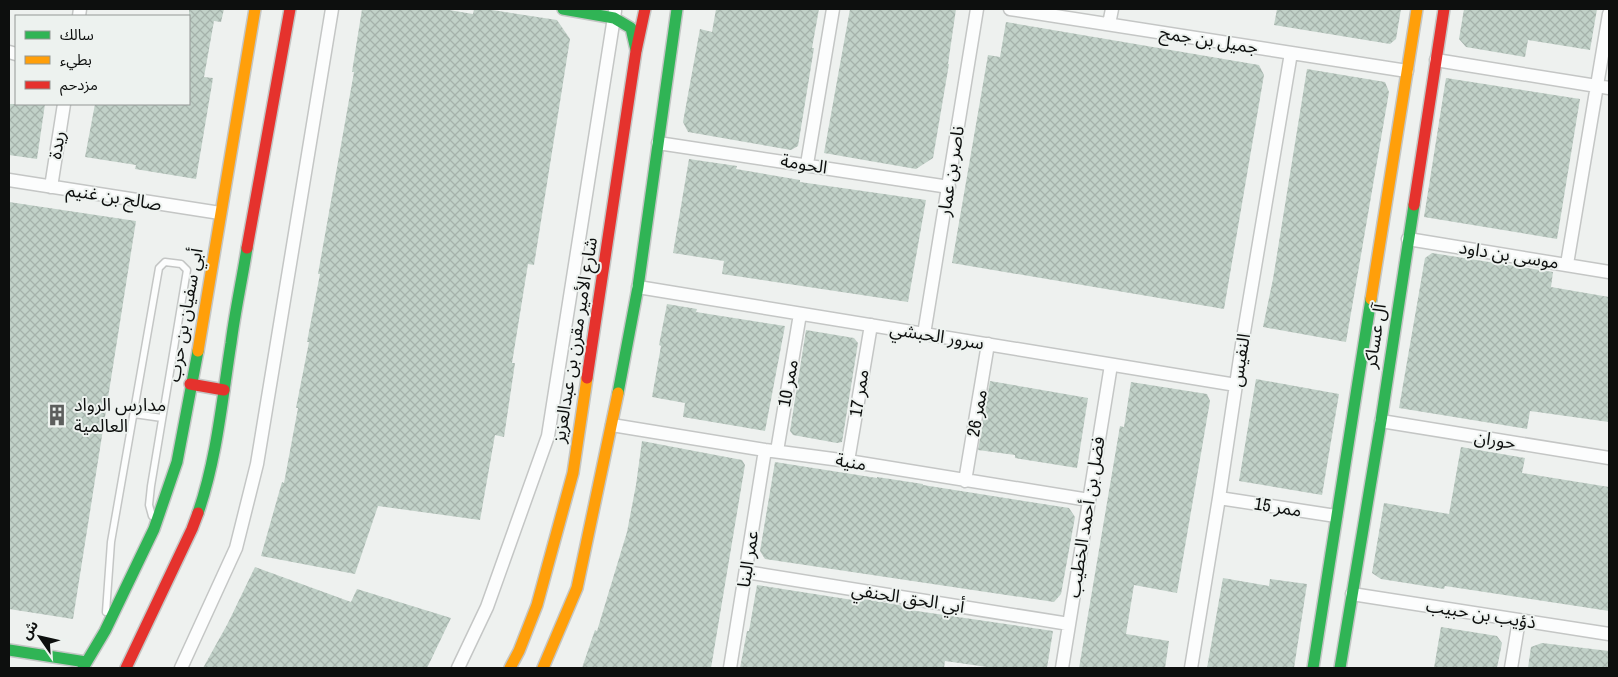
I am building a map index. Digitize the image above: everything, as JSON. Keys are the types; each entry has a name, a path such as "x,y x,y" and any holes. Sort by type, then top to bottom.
{"street":[{"name":"أبي سفيان بن حرب","path":"85,665 104,631 154,529 177,462 203,322 255,9"},
{"path":"126,668 192,530 207,486 290,9"},
{"path":"181,668 236,548 257,464 332,9"},
{"path":"563,9 615,13 631,28 636,51"},
{"name":"شارع الأمير مقرن بن عبدالعزيز","path":"527,665 537,605 572,473 636,51 645,9"},
{"name":"شارع الأمير مقرن بن عبدالعزيز","path":"527,665 577,588 612,425 638,287 677,9"},
{"path":"807,164 833,9"},
{"name":"ناصر بن عمار","path":"924,334 977,9"},
{"name":"جميل بن جمح","path":"1010,9 1407,71"},
{"path":"1109,24 1112,9"},
{"name":"آل عساكر","path":"1340,668 1380,421 1374,372 1407,71 1417,9"},
{"name":"آل عساكر","path":"1313,668 1336,516 1408,239 1444,9"},
{"path":"458,668 487,607 548,436 615,13"},
{"path":"1567,264 1604,87 1609,14"},
{"name":"النفيس","path":"1190,668 1292,53"},
{"path":"1436,60 1604,87"},
{"name":"ريدة","path":"51,187 64,105"},
{"name":"الحومة","path":"658,143 807,164 949,188"},
{"name":"صالح بن غنيم","path":"9,180 220,213"},
{"name":"موسى بن داود","path":"1408,239 1609,272"},
{"name":"سرور الحبشي","path":"638,287 1236,385"},
{"name":"ممر 10","path":"771,450 800,314"},
{"name":"ممر 17","path":"848,461 871,325"},
{"name":"ممر 26","path":"965,481 988,344"},
{"name":"فضل بن أحمد الخطيب","path":"1062,668 1111,365"},
{"path":"190,384 224,390"},
{"name":"حوران","path":"1380,421 1609,458"},
{"name":"منية","path":"612,425 1089,500"},
{"name":"عمر البنا","path":"730,668 746,572 771,450"},
{"name":"ممر 15","path":"1219,498 1336,516"},
{"name":"أبي الحق الحنفي","path":"746,572 1069,624"},
{"name":"ذؤيب بن حبيب","path":"1352,594 1609,634"},
{"path":"1511,668 1519,620"},
{"path":"9,650 85,665"},
{"path":"56,658 69,668"}],"lane":[{"path":"104,631 111,542 159,268 165,262 181,264 187,270 162,418 150,504 154,529"},
{"path":"134,414 162,418"}],"building":[{"path":"189,9 224,9 221,22 214,21 204,77 213,78 196,179 135,169 136,165 85,157 95,105 190,105"},
{"path":"362,9 443,9 473,14 474,9 485,9 557,20 570,39 534,265 528,264 512,363 515,363 504,437 495,435 480,520 378,506 355,574 261,556 282,482 284,483 298,408 296,408 320,274 318,274 354,72 352,72"},
{"path":"716,9 819,9 798,146 791,150 688,132 683,122 700,29 712,32"},
{"path":"850,9 956,9 933,158 916,169 824,153"},
{"path":"1277,9 1401,9 1396,39 1390,44 1274,25"},
{"path":"1464,9 1597,9 1590,50 1528,40 1525,57 1466,47 1459,39"},
{"path":"1006,22 1259,65 1264,75 1224,309 952,263 988,55 1000,57"},
{"path":"1307,69 1385,82 1389,92 1346,342 1263,327 1273,279"},
{"path":"1446,78 1580,99 1557,239 1424,217"},
{"path":"9,104 45,105 37,159 9,155"},
{"path":"689,159 737,166 736,169 800,180 800,182 926,200 908,302 722,274 724,261 673,253"},
{"name":"مدارس الرواد العالمية","path":"9,202 136,221 73,619 9,609"},
{"path":"1432,253 1553,272 1551,287 1609,297 1609,422 1530,411 1527,429 1399,408 1425,258"},
{"path":"667,304 697,309 696,312 785,326 765,431 683,417 685,403 652,397"},
{"path":"806,330 854,338 858,343 842,442 837,443 793,435 790,431"},
{"path":"1256,379 1339,394 1322,495 1239,481"},
{"path":"990,381 1088,398 1077,468 1015,458 1015,455 978,450"},
{"path":"1131,382 1207,394 1210,401 1177,593 1134,585 1126,634 1169,641 1165,668 1079,668 1120,426 1124,427"},
{"path":"642,441 742,460 745,465 711,668 582,668 595,630 597,631 627,532"},
{"path":"1461,447 1525,458 1522,473 1609,487 1609,611 1445,586 1444,589 1381,579 1372,573 1384,503 1449,514"},
{"path":"775,462 1069,508 1075,517 1061,594 1054,602 765,559 760,551"},
{"path":"255,567 351,602 357,589 451,618 427,668 203,668 228,623"},
{"path":"1223,578 1269,586 1270,579 1307,584 1294,668 1207,668"},
{"path":"757,585 859,601 859,598 904,606 903,609 1053,631 1047,668 994,668 945,661 944,668 740,668"},
{"path":"1441,627 1497,636 1502,643 1497,668 1434,668"},
{"path":"1542,643 1609,651 1609,668 1528,668 1531,647"}],"traffic: fast":[{"path":"563,9 614,18 631,28 636,50"},
{"path":"618,393 638,287 677,9"},
{"path":"1340,668 1381,421 1414,205"},
{"path":"198,513 210,471 222,407 234,319 247,248"},
{"path":"1313,668 1371,299"},
{"path":"83,668 105,631 154,529 177,462 198,351"},
{"path":"9,650 86,662"}],"traffic: slow":[{"path":"198,351 255,9"},
{"path":"1371,299 1417,9"},
{"path":"510,668 519,651 537,605 573,473 587,378"},
{"path":"543,668 577,588 618,393"}],"traffic: jam":[{"path":"247,248 290,9"},
{"path":"587,378 636,51 645,9"},
{"path":"1414,205 1444,9"},
{"path":"190,384 224,390"},
{"path":"126,668 198,513"}],"place":[{"name":"مدارس الرواد العالمية","path":"57,415"}]}
